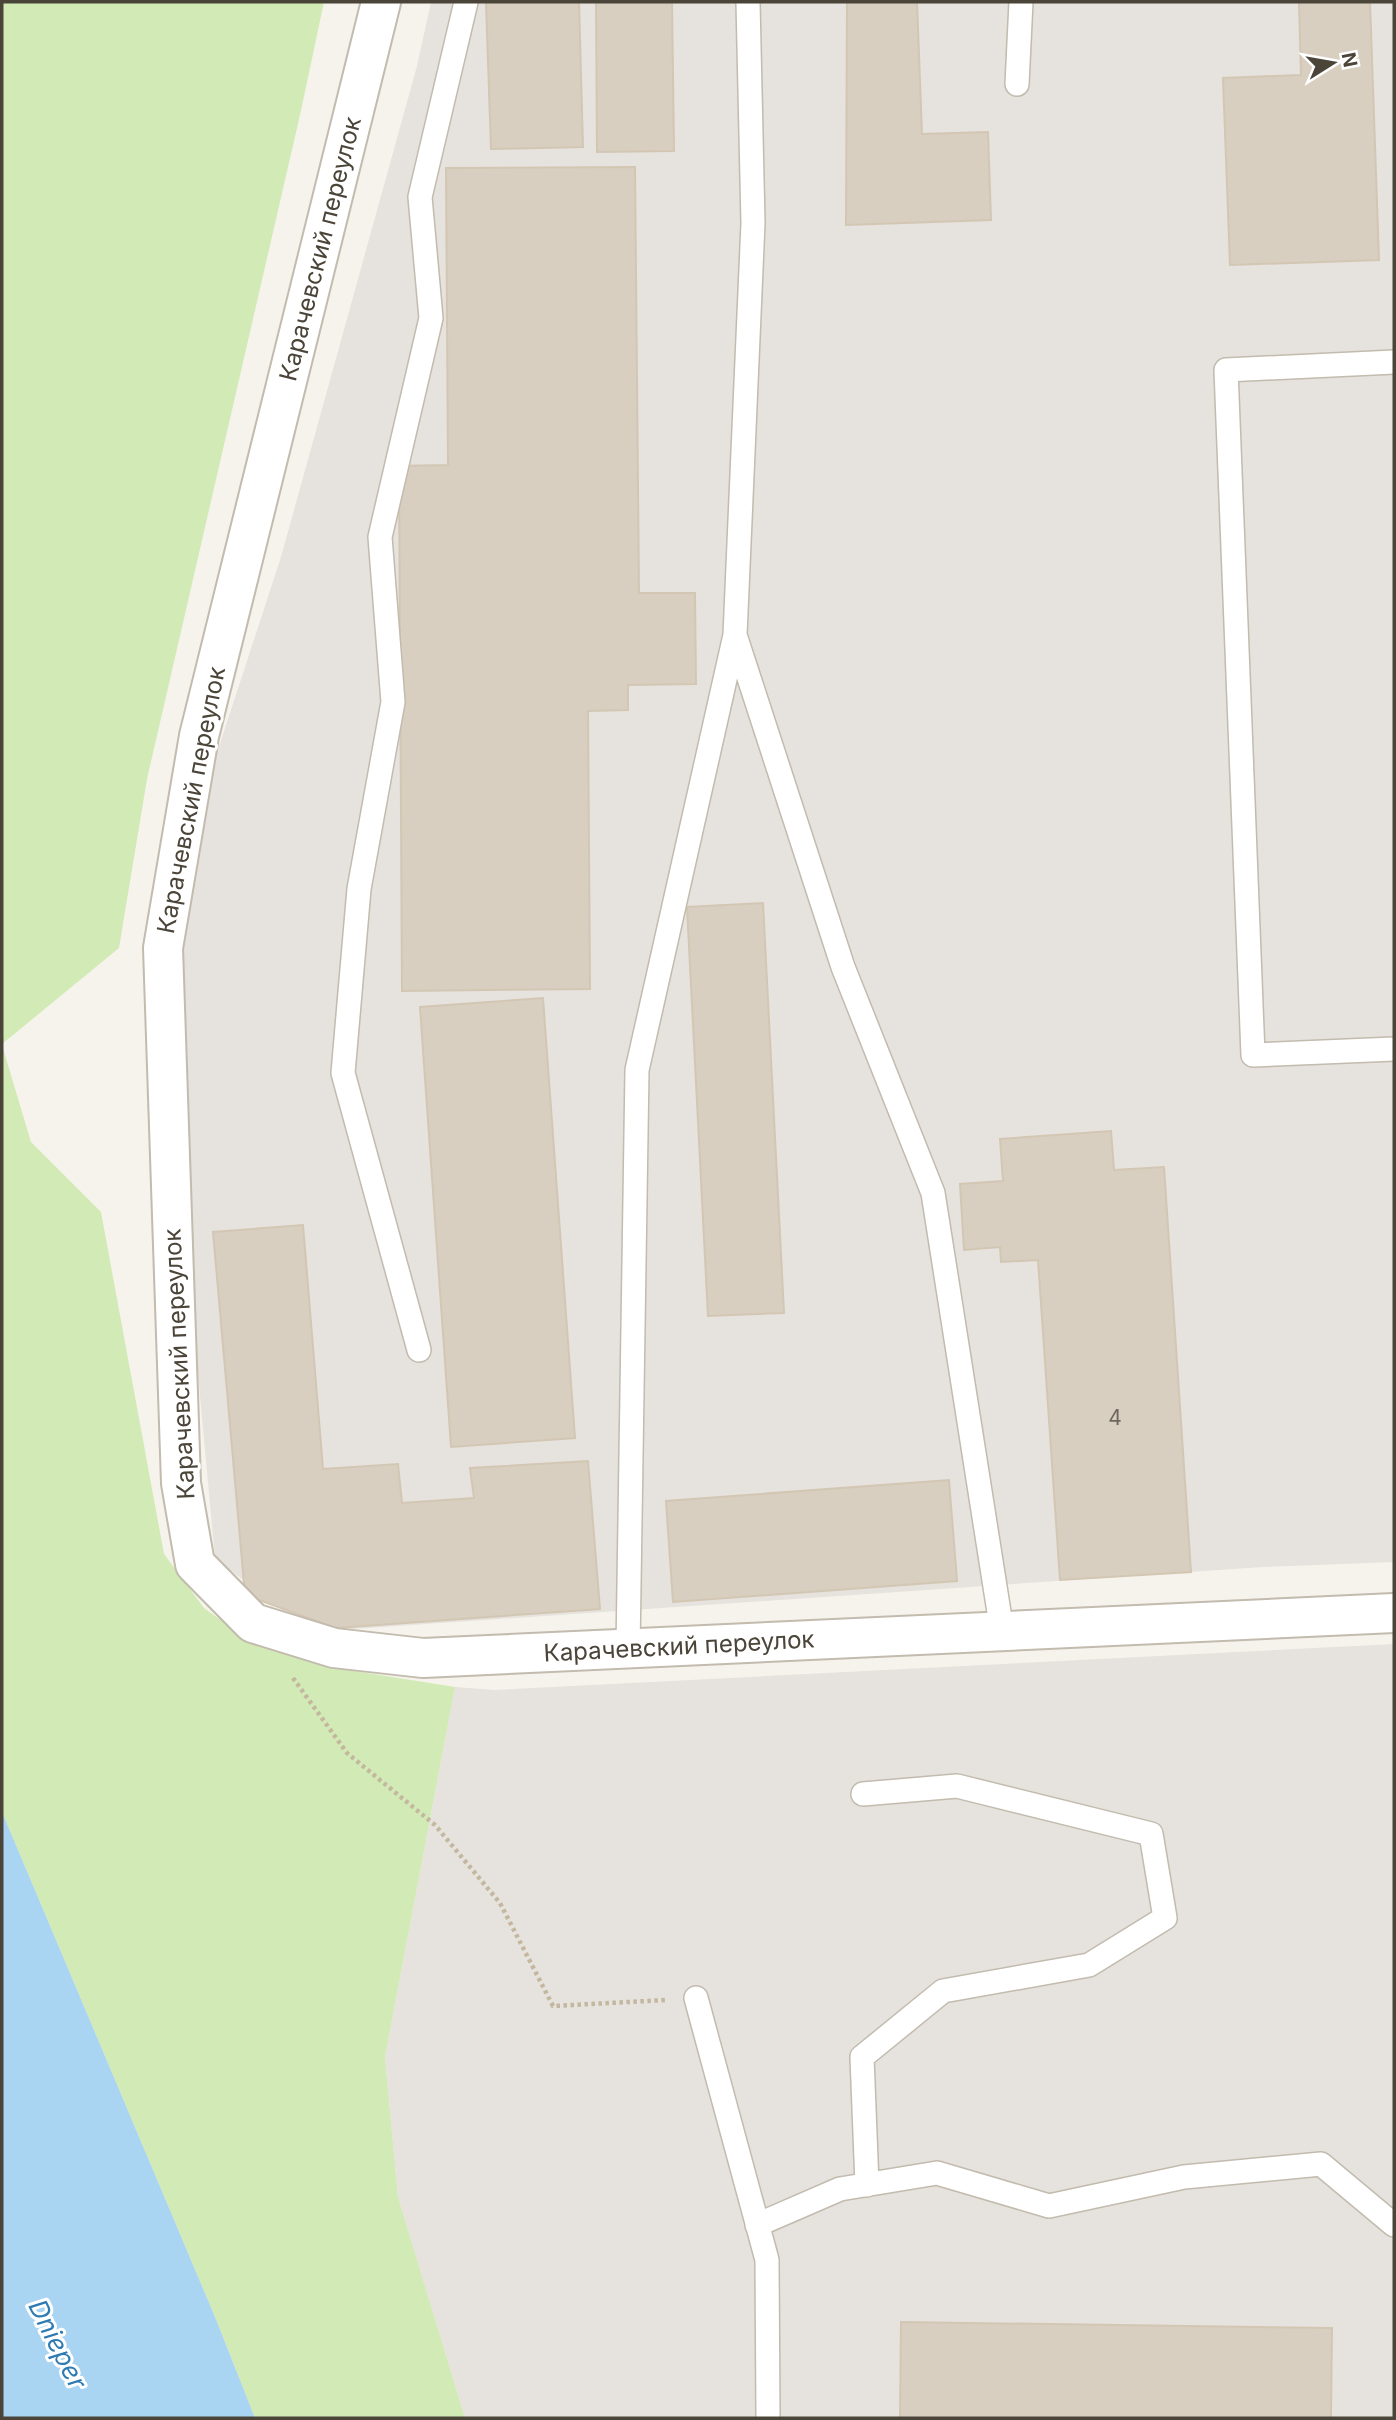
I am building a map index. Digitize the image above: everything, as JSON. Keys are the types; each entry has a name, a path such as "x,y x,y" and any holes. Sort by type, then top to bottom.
{"street":[{"name":"Карачевский переулок","path":"381,2 199,736 163,948 181,1483 195,1564 253,1623 334,1648 423,1658 1394,1614"}],"lane":[{"path":"419,1350 343,1073 359,889 393,702 380,537 431,318 420,197 466,2"},
{"path":"628,1649 637,1070 735,635 753,223 748,2"},
{"path":"1017,84 1021,2"},
{"path":"1394,362 1226,370 1253,1055 1394,1049"},
{"path":"735,635 843,967 933,1193 1002,1632"},
{"path":"863,1794 957,1786 1151,1834 1165,1918 1089,1965 943,1991 862,2057 867,2185"},
{"path":"696,1998 767,2260 768,2418"},
{"path":"757,2225 840,2189 937,2173 1049,2206 1184,2177 1321,2164 1394,2225"}],"path":[{"path":"292,1677 347,1753 435,1825 500,1903 553,2006 696,1998"}],"shaded area":[{"path":"431,2 1394,2 1394,1562 1263,1567 310,1632 215,1558 161,975 174,884 281,557 417,66"},
{"path":"1394,1644 1394,2418 465,2418 398,2197 385,2057 455,1687 495,1690"}],"green space":[{"path":"2,2 324,2 147,779 119,948 2,1044"},
{"path":"2,1045 31,1142 101,1212 164,1554 204,1608 254,1644 323,1666 455,1687 385,2057 398,2197 465,2418 255,2418 2,1812"}],"water":[{"name":"Dnieper","path":"2,1812 215,2317 255,2418 2,2418"}],"building":[{"path":"486,2 579,2 583,147 491,149"},
{"path":"596,2 672,2 674,151 597,152"},
{"path":"847,2 917,2 922,134 988,132 991,220 846,225"},
{"path":"1299,2 1370,2 1379,260 1230,265 1223,78 1301,75"},
{"path":"635,167 639,593 695,593 696,684 628,685 628,710 588,711 590,989 402,991 399,466 448,465 446,168"},
{"path":"763,903 784,1313 708,1316 687,907"},
{"path":"543,998 575,1438 451,1447 420,1007"},
{"path":"1111,1131 1114,1170 1164,1167 1191,1572 1060,1580 1038,1260 1001,1262 1000,1247 964,1250 960,1184 1003,1181 1000,1139"},
{"path":"303,1225 323,1469 398,1464 402,1503 474,1498 470,1468 588,1461 600,1609 336,1628 245,1595 213,1232"},
{"path":"949,1480 957,1581 673,1602 666,1501"},
{"path":"901,2322 1332,2328 1331,2418 900,2418"}]}
